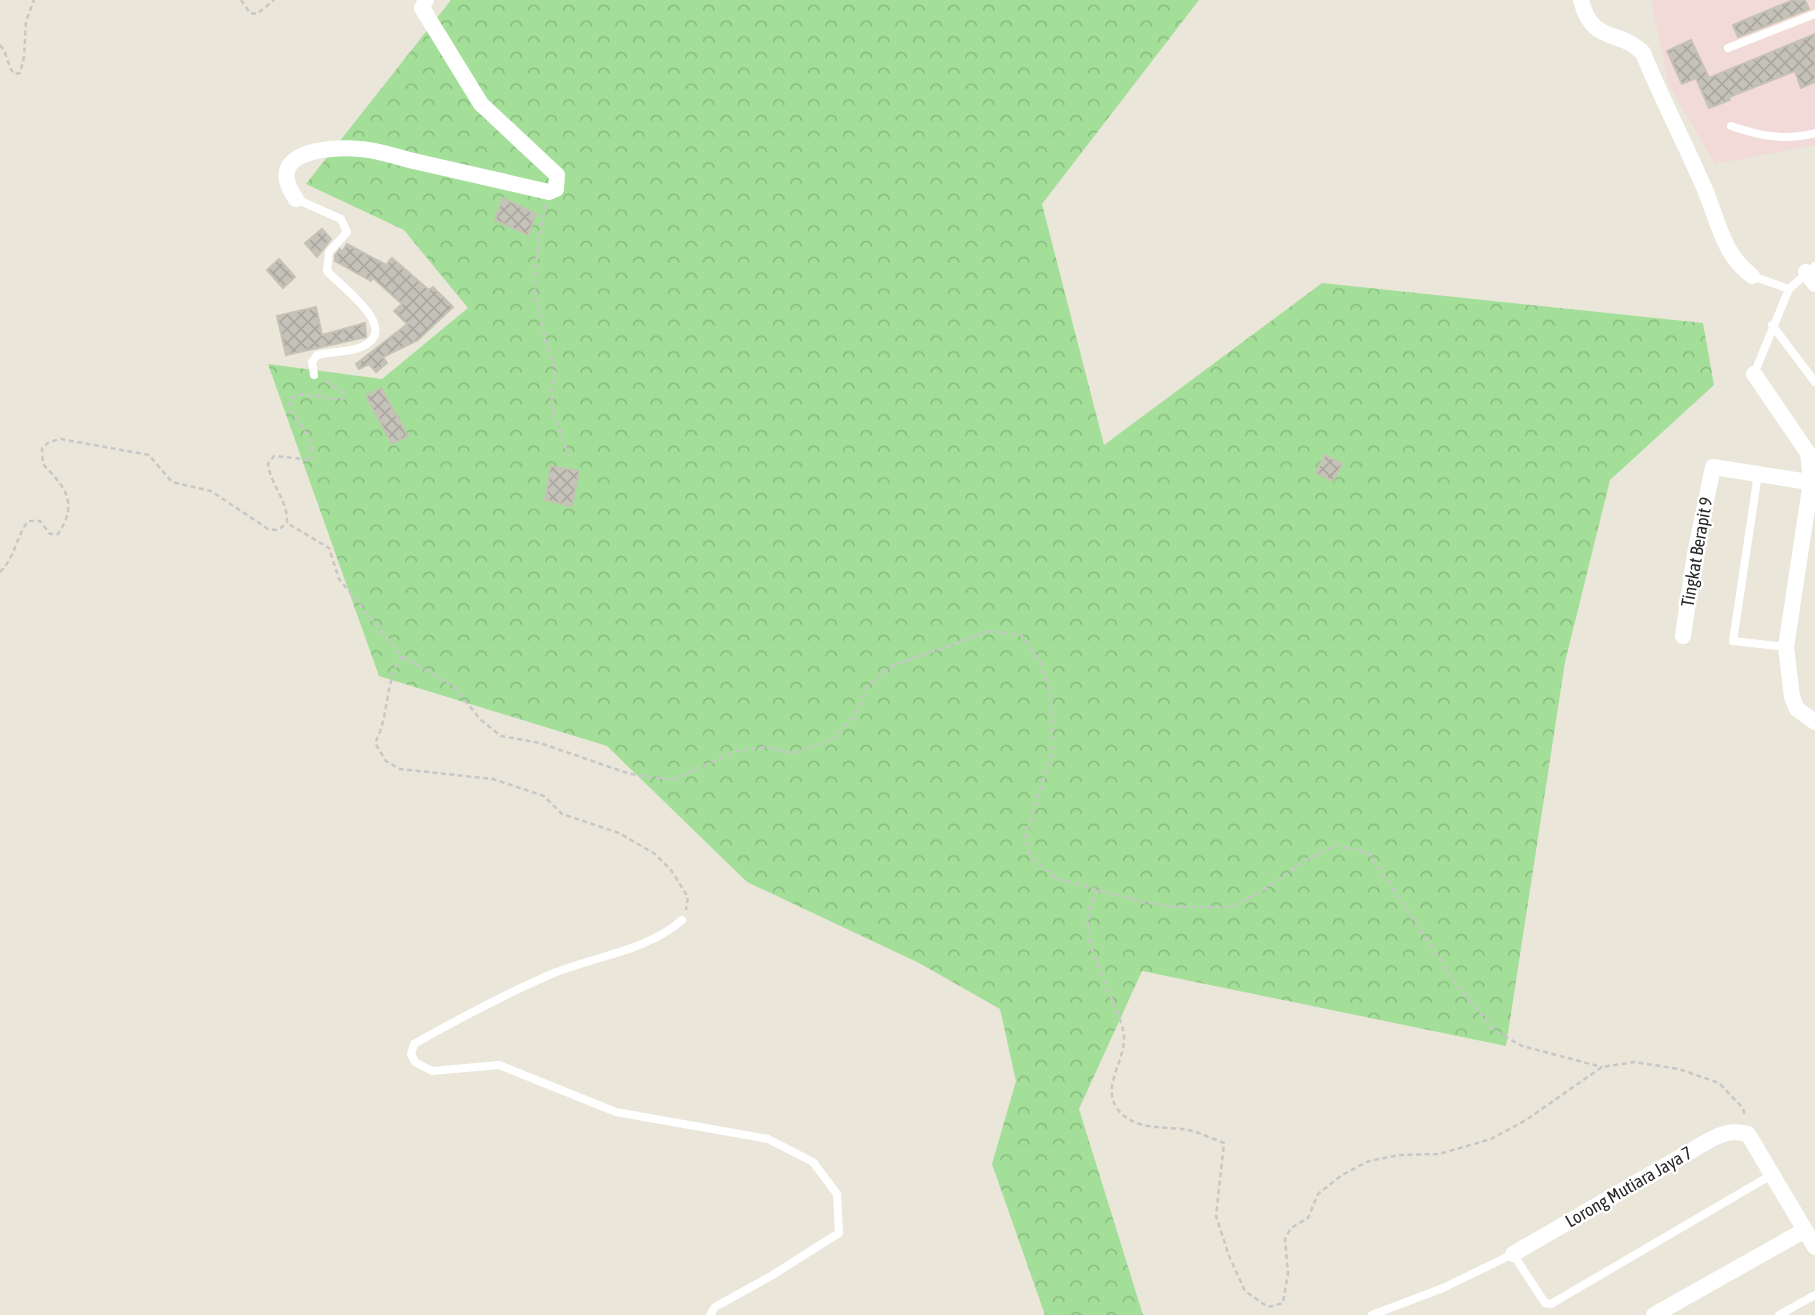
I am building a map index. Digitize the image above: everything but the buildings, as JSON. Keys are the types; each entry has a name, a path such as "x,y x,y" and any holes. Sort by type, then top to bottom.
{"street":[{"path":"296,200 288,189 286,173 295,158 310,152 360,149 549,192 556,189 557,175 481,104 422,8 426,0"},
{"path":"1581,0 1584,13 1600,33 1631,41 1643,53 1706,193 1724,245 1737,265 1752,276"},
{"path":"1754,374 1808,453 1813,482 1786,647 1792,697 1797,709 1815,722"},
{"name":"Tingkat Berapit 9","path":"1683,636 1695,554 1713,467 1758,474"},
{"path":"1758,474 1813,482"},
{"name":"Lorong Mutiara Jaya 7","path":"1513,1254 1724,1133 1748,1134"},
{"path":"1748,1134 1815,1247"},
{"path":"1654,1315 1805,1230"}],"lane":[{"path":"1728,48 1815,14"},
{"path":"1731,126 1757,135 1792,139 1815,133"},
{"path":"296,200 341,219 347,232 329,252 327,271 360,299 375,326 374,335 367,344 355,349 317,355 312,362 314,375"},
{"path":"1754,374 1789,289 1812,274"},
{"path":"1752,276 1789,289"},
{"path":"1772,325 1815,382"},
{"path":"1758,474 1732,641 1786,647"},
{"path":"682,920 667,934 557,972 488,1002 414,1044 411,1054 415,1062 432,1070 499,1065 616,1112 768,1139 813,1162 837,1194 839,1233 715,1307 710,1315"},
{"path":"1372,1315 1444,1288 1513,1254 1538,1296 1545,1303 1551,1304 1773,1174"},
{"path":"1779,1315 1815,1295"}],"path":[{"path":"0,45 8,57 8,66 14,74 20,73 24,57 26,22 34,0"},
{"path":"241,0 250,13 257,14 274,0"},
{"path":"549,192 539,236 534,286 546,343 555,369 551,391 554,415 569,457"},
{"path":"287,523 285,500 269,472 268,464 274,456 312,460 313,449 289,408 291,398 302,394 340,400 344,398 342,393 314,375"},
{"path":"0,572 12,560 20,533 28,521 40,521 50,534 58,534 69,518 68,498 60,482 43,464 42,448 49,442 61,439 149,455 172,482 211,491 268,529 278,530 287,523"},
{"path":"287,523 329,548 339,579 402,656 454,687 481,720 501,736 540,743 629,774 673,780 736,751 765,747 793,752 832,740 853,718 868,686 891,666 990,631 1021,635 1040,662 1050,693 1053,750 1026,836 1031,858 1056,878 1142,902 1176,907 1233,908 1306,860 1336,845 1369,853 1455,982 1494,1030 1522,1046 1602,1067 1633,1062 1679,1069 1719,1083 1742,1108 1748,1134"},
{"path":"402,656 393,669 386,715 375,743 386,761 400,769 493,779 544,796 562,814 619,833 655,853 671,870 688,897 682,920"},
{"path":"1098,889 1089,903 1093,951 1124,1031 1122,1052 1110,1090 1118,1110 1134,1124 1192,1131 1224,1143 1216,1216 1229,1256 1245,1291 1268,1307 1283,1303 1288,1273 1285,1238 1291,1228 1308,1218 1318,1194 1342,1175 1369,1161 1400,1155 1439,1154 1491,1139 1526,1120 1602,1067"}],"shaded area":[{"path":"1651,0 1815,0 1815,145 1715,164 1669,85"}],"green space":[{"path":"451,0 1199,0 1042,204 1104,445 1322,283 1703,323 1714,385 1610,480 1565,662 1506,1046 1142,971 1079,1109 1143,1315 1045,1315 992,1164 1016,1081 1000,1009 919,963 747,882 607,746 379,676 268,364 382,379 468,308 404,230 306,184"}]}
